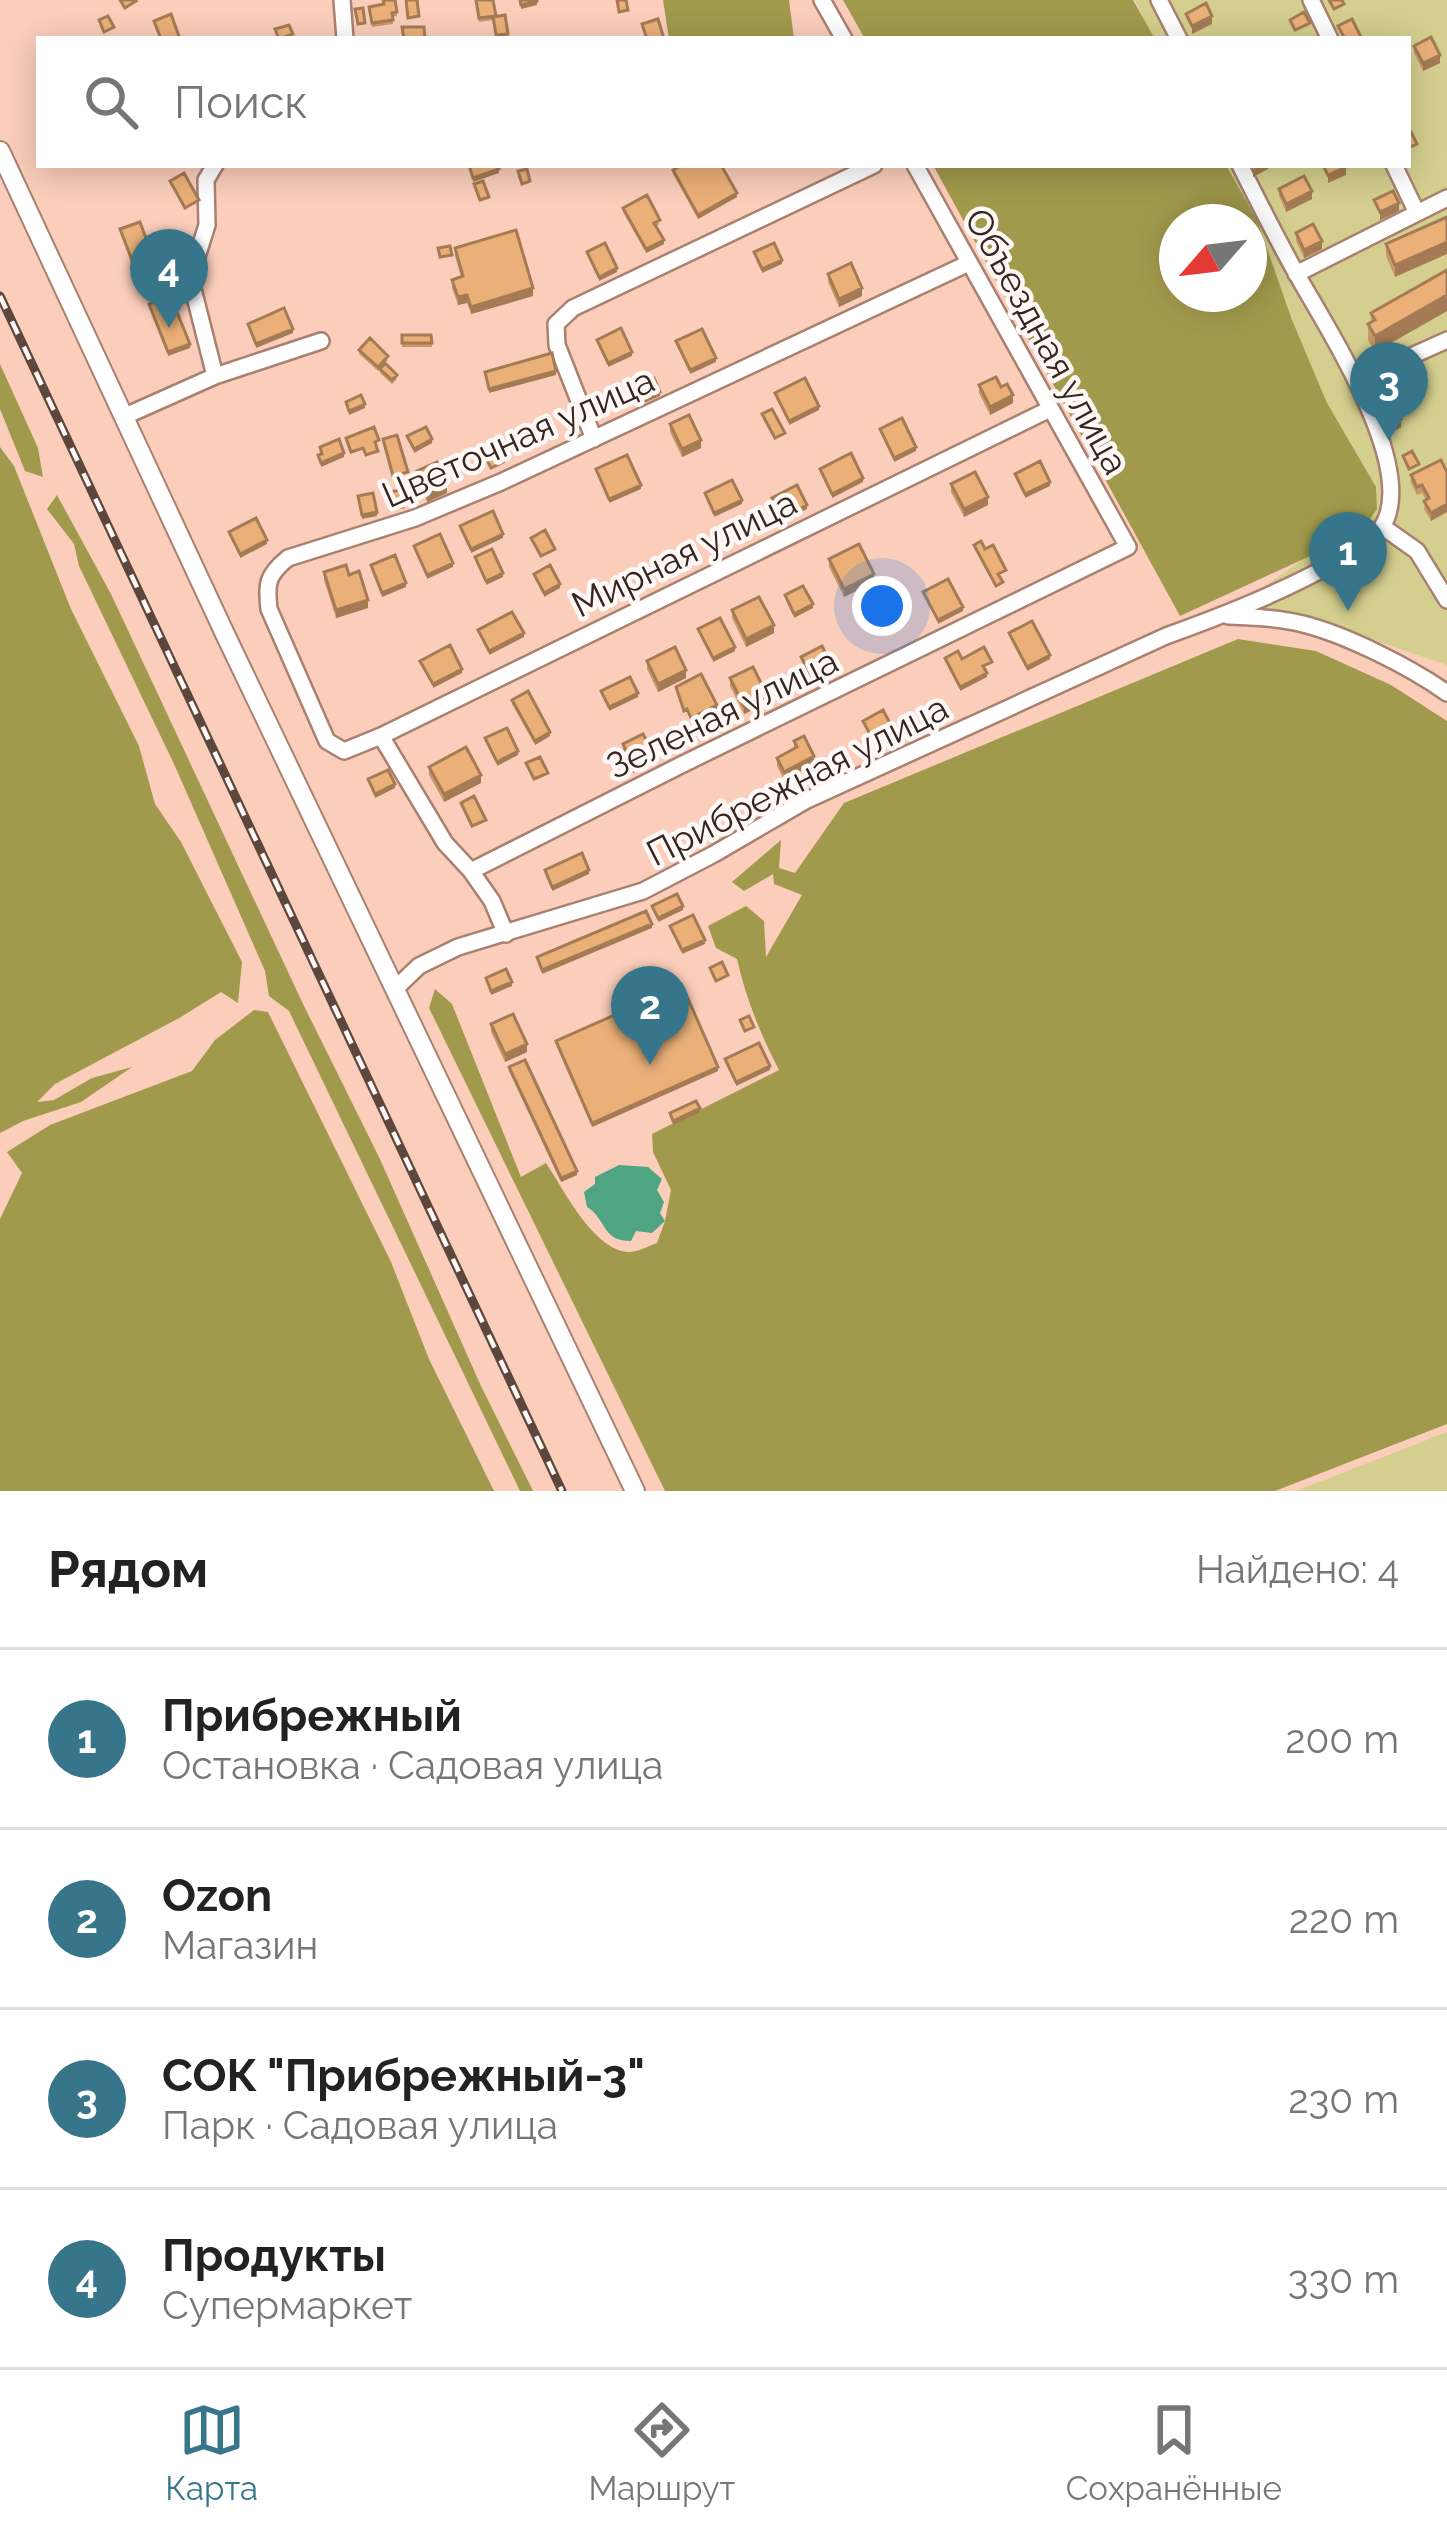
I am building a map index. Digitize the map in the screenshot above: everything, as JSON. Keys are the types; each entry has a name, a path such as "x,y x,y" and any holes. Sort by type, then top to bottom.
{"street":[{"path":"342,0 345,36"},
{"path":"822,0 842,36"},
{"path":"1160,0 1178,36"},
{"path":"1311,0 1329,36"},
{"path":"0,151 635,1491"},
{"path":"213,168 206,180 207,225 193,290 215,376"},
{"path":"594,440 556,345 556,324 573,308 868,168"},
{"name":"Объездная улица","path":"916,168 1128,547"},
{"path":"1242,168 1356,380 1387,460 1391,500 1383,527 1417,551 1447,600"},
{"path":"1395,168 1417,213"},
{"path":"1296,274 1447,198"},
{"name":"Цветочная улица","path":"344,751 327,741 268,609 266,587 274,569 288,558 415,518 594,440 969,262"},
{"path":"1356,380 1447,340"},
{"path":"123,417 215,376 321,341"},
{"name":"Мирная улица","path":"344,751 1050,409"},
{"name":"Прибрежная улица","path":"395,989 419,966 442,953 643,891 805,801 1327,567 1362,547 1383,527"},
{"name":"Зеленая улица","path":"471,871 1128,547"},
{"path":"1226,616 1302,623 1444,684"},
{"path":"381,736 445,843 492,901 506,934"}],"shaded area":[{"path":"663,0 789,0 794,36 669,36"},
{"path":"843,0 1133,0 1153,36 863,36"},
{"path":"1135,0 1447,0 1447,665 1317,621 1231,610 1367,514 1267,267 1267,204 1237,204 1214,168 1411,168 1411,36 1152,36"},
{"path":"935,168 1228,168 1248,204 1159,204 1159,312 1267,312 1267,249 1327,403 1376,487 1377,509 1360,533 1180,616"},
{"path":"0,364 38,448 43,477 25,471 0,409"},
{"path":"0,447 14,466 71,609 139,746 155,804 181,842 242,962 238,1003 221,992 55,1084 37,1102 54,1100 92,1078 132,1067 81,1102 0,1133"},
{"path":"57,495 111,594 533,1491 520,1491 289,1011 269,996 265,971 174,764 79,566 74,544 47,509"},
{"path":"1238,639 1316,651 1391,685 1447,721 1447,1424 1275,1491 665,1491 429,1008 435,989 452,1004 521,1177 546,1163 581,1217 604,1241 629,1252 657,1243 671,1190 653,1152 652,1134 779,1070 754,1016 737,959 716,948 708,926 746,906 764,921 766,957 802,895 774,884 773,874 744,891 732,882 781,840 779,868 795,873 844,803"},
{"path":"254,1010 268,1012 391,1262 429,1359 494,1491 0,1491 0,1219 22,1173 7,1152 50,1125 192,1071 215,1040"},
{"path":"619,1165 648,1167 662,1179 657,1190 664,1202 660,1213 665,1221 652,1233 636,1231 631,1241 609,1233 587,1207 584,1192 595,1184 595,1177"},
{"path":"1447,1432 1447,1491 1296,1491"}],"building":[{"path":"383,0 395,0 397,12 392,13 393,20 372,23 369,7 384,4"},
{"path":"406,0 417,0 419,16 408,18"},
{"path":"476,0 493,0 496,16 479,18"},
{"path":"617,0 626,0 628,10 619,12"},
{"path":"1206,3 1212,16 1192,26 1186,14"},
{"path":"363,8 365,23 358,24 355,9"},
{"path":"1304,12 1310,23 1295,30 1290,20"},
{"path":"171,14 179,36 160,36 154,21"},
{"path":"505,15 508,34 496,35 493,17"},
{"path":"108,16 114,27 104,32 99,20"},
{"path":"658,19 663,36 646,36 642,24"},
{"path":"1352,19 1360,36 1343,36 1338,26"},
{"path":"289,25 293,34 278,36 275,29"},
{"path":"402,27 424,27 425,36 404,36"},
{"path":"1431,37 1440,55 1423,63 1414,46"},
{"path":"470,168 499,168 499,169 473,178"},
{"path":"723,168 737,193 698,215 673,170"},
{"path":"527,169 530,181 522,184 518,171"},
{"path":"184,173 199,200 185,208 170,181"},
{"path":"1304,176 1312,191 1286,204 1279,189"},
{"path":"483,181 489,197 480,200 474,184"},
{"path":"1393,191 1399,203 1380,212 1374,200"},
{"path":"647,195 664,240 646,249 623,208"},
{"path":"1447,217 1447,242 1395,265 1386,244"},
{"path":"140,222 164,287 145,294 120,229"},
{"path":"1313,224 1322,241 1304,250 1296,233"},
{"path":"516,230 533,288 471,307 467,295 458,297 452,280 463,276 455,248"},
{"path":"605,243 617,268 599,277 587,252"},
{"path":"774,243 782,260 762,269 754,252"},
{"path":"450,246 452,255 440,257 438,248"},
{"path":"851,263 862,288 839,299 828,274"},
{"path":"1447,270 1447,295 1375,336 1368,324 1375,320 1371,313"},
{"path":"170,295 190,344 168,352 149,304"},
{"path":"284,308 293,329 256,344 248,324"},
{"path":"621,328 632,352 608,363 597,340"},
{"path":"702,329 716,358 690,370 676,341"},
{"path":"402,335 431,335 432,343 402,343"},
{"path":"370,338 388,356 378,367 359,350"},
{"path":"552,353 556,371 489,389 485,372"},
{"path":"385,363 397,375 392,380 380,369"},
{"path":"996,377 1013,395 990,407 979,385"},
{"path":"654,378 660,392 642,400 635,386"},
{"path":"805,378 819,406 789,421 775,393"},
{"path":"361,395 365,404 349,411 346,402"},
{"path":"1392,404 1401,419 1387,427 1379,411"},
{"path":"772,409 785,433 775,438 762,414"},
{"path":"689,415 701,440 682,449 670,424"},
{"path":"902,418 916,447 894,458 880,429"},
{"path":"374,427 378,451 351,452 346,438"},
{"path":"426,427 432,439 414,449 407,436"},
{"path":"397,435 408,472 393,476 383,439"},
{"path":"339,439 344,453 321,463 320,447"},
{"path":"494,442 503,462 491,468 481,448"},
{"path":"1412,451 1419,464 1409,469 1403,456"},
{"path":"851,453 863,478 832,494 820,469"},
{"path":"627,455 641,485 609,499 596,469"},
{"path":"1441,460 1447,472 1447,504 1431,513 1424,501 1429,498 1411,475"},
{"path":"1040,461 1050,482 1025,494 1015,474"},
{"path":"437,462 447,485 427,494 417,471"},
{"path":"975,472 988,497 964,509 951,484"},
{"path":"732,480 742,500 714,513 705,493"},
{"path":"797,485 807,505 782,518 772,498"},
{"path":"400,490 403,507 390,509 386,493"},
{"path":"373,493 377,512 362,515 358,496"},
{"path":"493,511 503,534 471,549 460,526"},
{"path":"256,518 267,540 240,554 229,532"},
{"path":"545,530 555,549 541,556 531,538"},
{"path":"440,534 453,563 427,575 414,546"},
{"path":"981,541 985,549 993,545 1006,570 998,574 1003,582 996,586 974,545"},
{"path":"859,544 874,574 844,589 829,559"},
{"path":"492,549 503,573 486,581 475,557"},
{"path":"395,555 406,583 382,593 371,565"},
{"path":"346,565 349,575 359,571 368,600 336,610 324,572"},
{"path":"550,565 560,584 544,593 534,574"},
{"path":"948,579 963,607 938,620 923,592"},
{"path":"803,586 813,604 794,614 785,595"},
{"path":"759,597 774,625 746,639 732,610"},
{"path":"512,612 524,633 489,651 478,630"},
{"path":"720,618 735,647 713,658 698,629"},
{"path":"1032,621 1050,655 1027,667 1009,633"},
{"path":"450,645 462,669 433,684 420,661"},
{"path":"822,646 832,667 812,678 801,657"},
{"path":"675,647 686,670 658,684 647,661"},
{"path":"984,647 992,662 983,666 987,673 960,687 945,658 958,651 962,659"},
{"path":"753,667 767,695 744,706 730,678"},
{"path":"701,674 717,705 691,718 676,687"},
{"path":"630,677 638,693 609,707 601,691"},
{"path":"528,691 550,732 535,741 512,700"},
{"path":"883,710 894,731 874,742 863,721"},
{"path":"507,728 518,751 497,762 485,738"},
{"path":"643,734 654,755 633,765 623,744"},
{"path":"804,736 814,756 784,772 777,758 797,747 794,741"},
{"path":"466,747 481,775 444,794 429,767"},
{"path":"540,757 548,773 534,779 526,763"},
{"path":"388,770 395,784 375,794 368,779"},
{"path":"474,796 486,820 472,826 461,803"},
{"path":"582,853 589,870 552,887 545,870"},
{"path":"677,894 683,906 658,918 652,906"},
{"path":"646,911 652,924 542,970 537,957"},
{"path":"693,915 705,940 682,950 670,926"},
{"path":"722,962 728,975 716,981 710,968"},
{"path":"506,969 512,982 491,991 486,978"},
{"path":"682,985 718,1067 592,1123 556,1041"},
{"path":"513,1014 527,1044 505,1054 491,1024"},
{"path":"749,1016 754,1027 745,1031 740,1020"},
{"path":"759,1043 770,1066 736,1082 725,1059"},
{"path":"525,1060 577,1171 561,1178 509,1067"},
{"path":"696,1101 700,1108 673,1121 670,1113"}],"railway":[{"path":"0,296 562,1491"}],"place":[{"name":"Продукты","path":"169,328"},
{"name":"СОК \"Прибрежный-3\"","path":"1389,441"},
{"name":"Прибрежный","path":"1348,611"},
{"name":"Ozon","path":"650,1065"}]}
